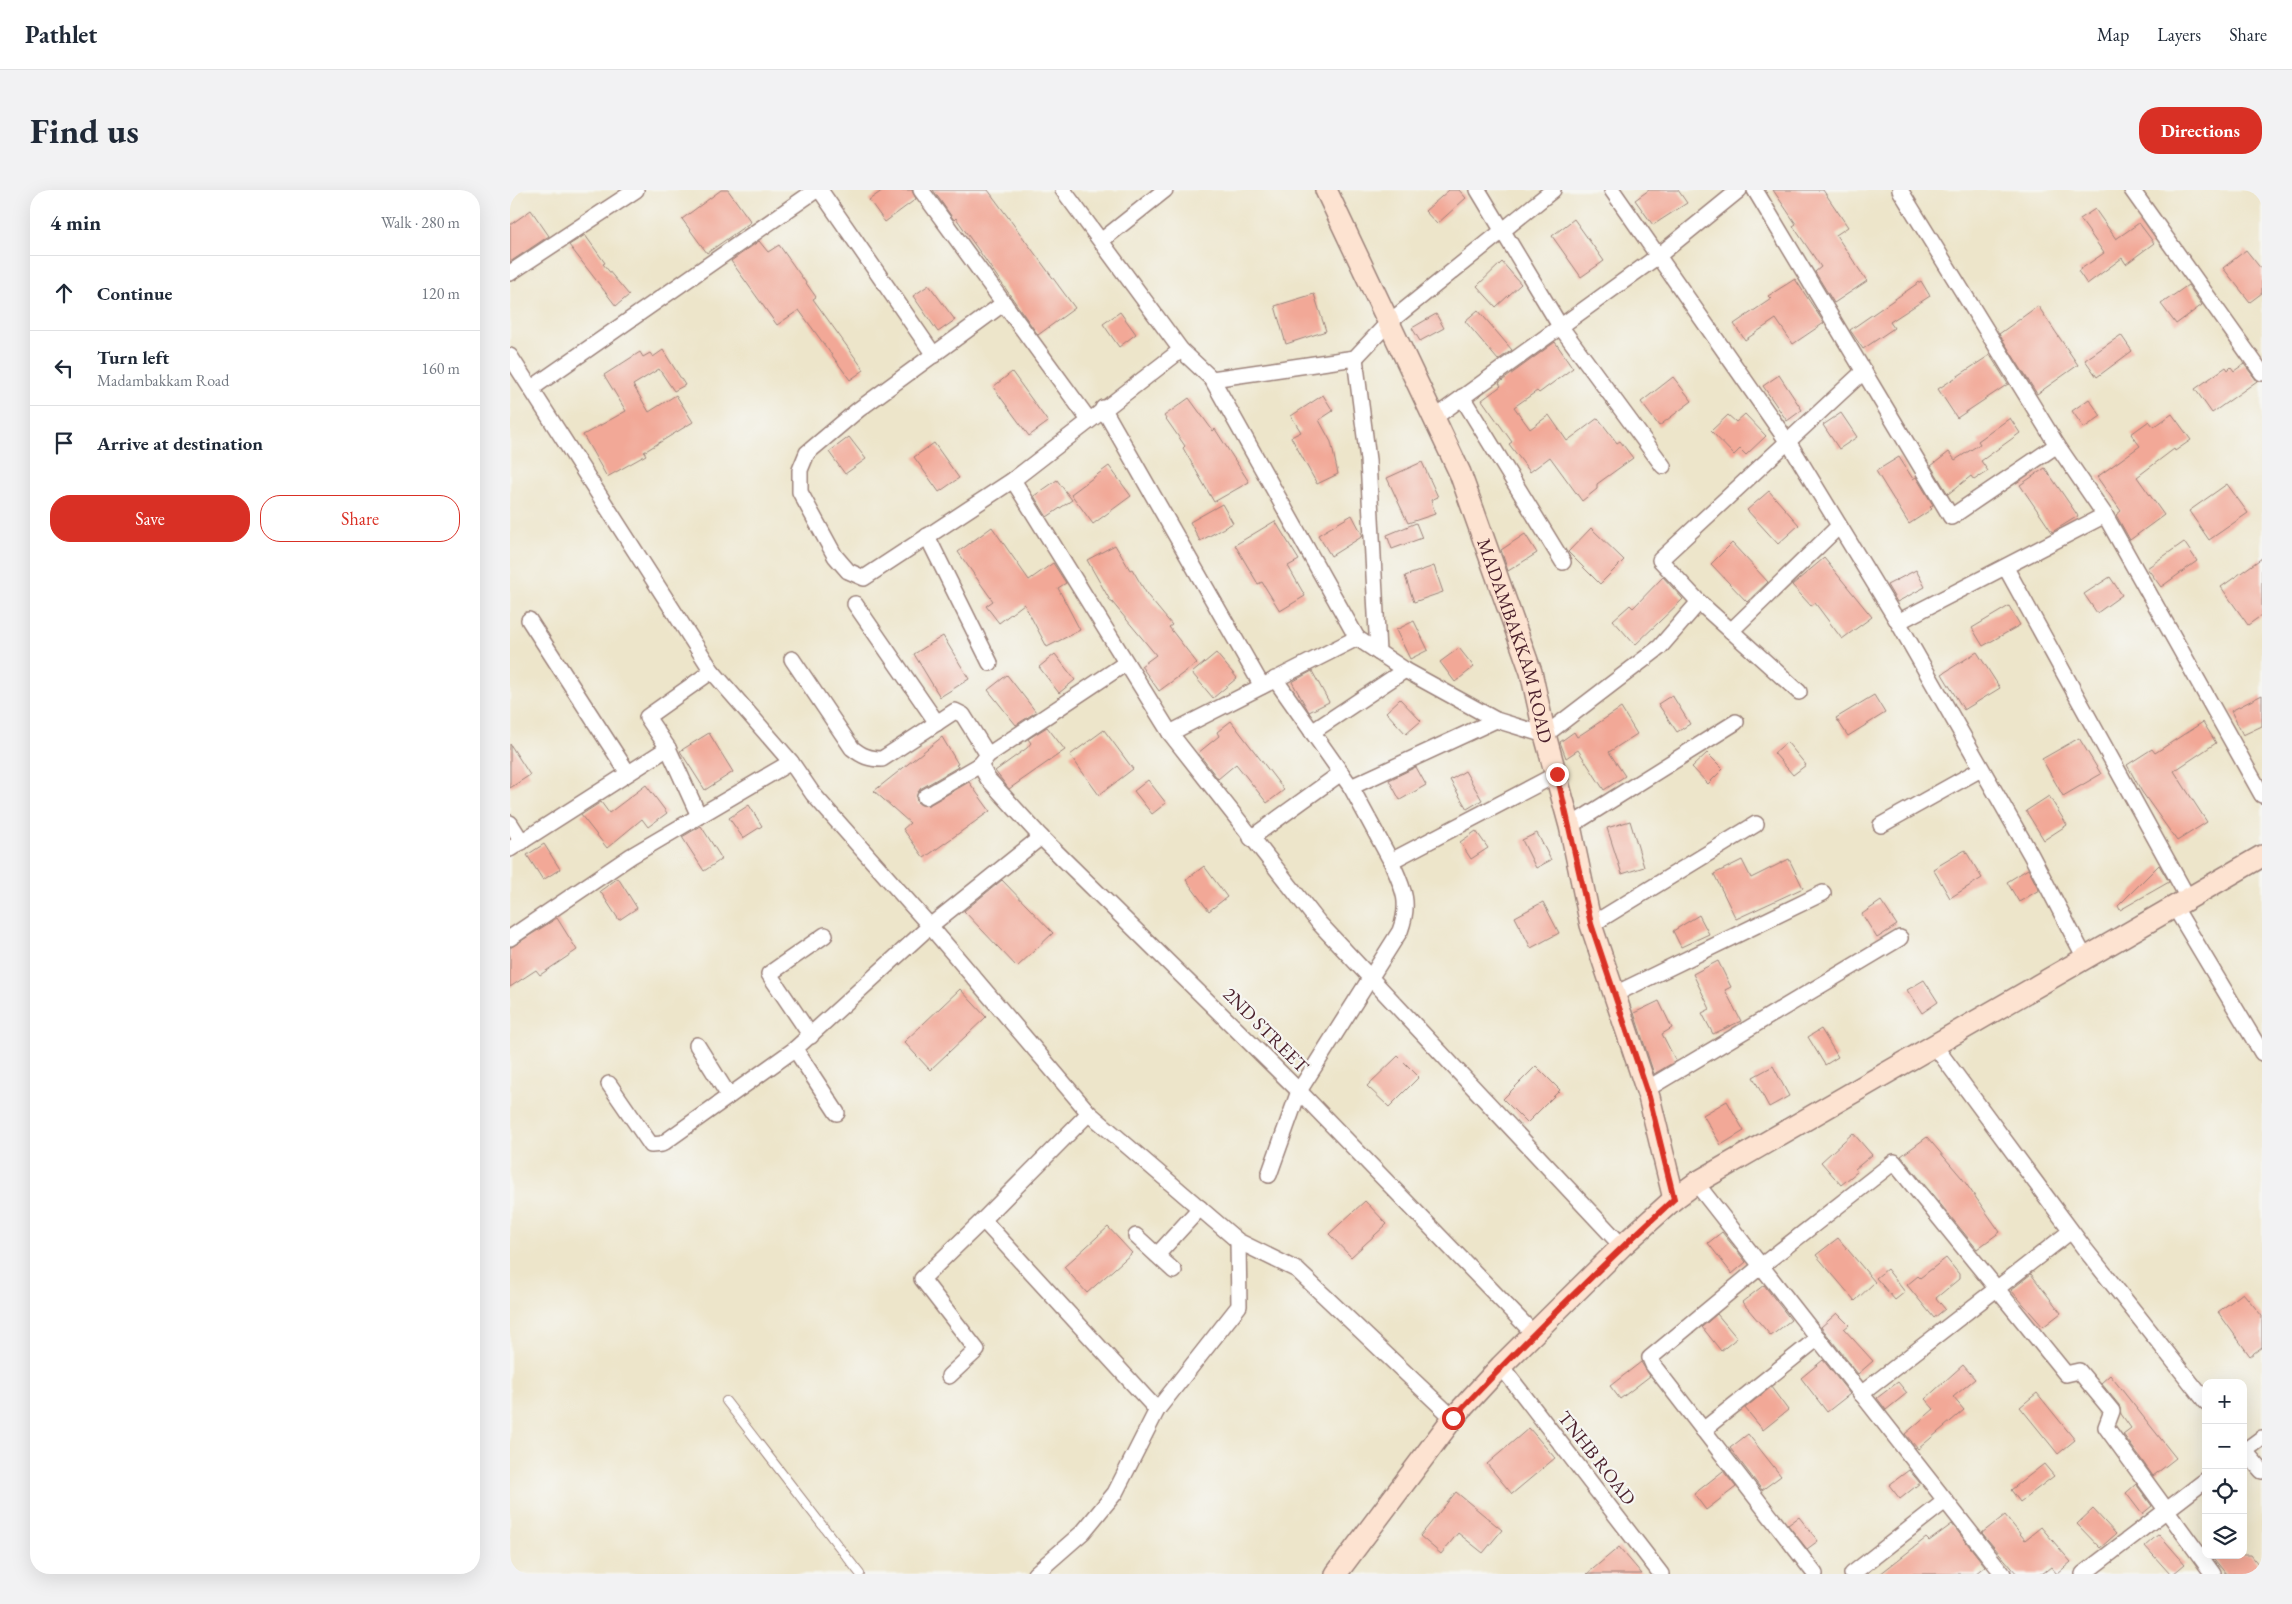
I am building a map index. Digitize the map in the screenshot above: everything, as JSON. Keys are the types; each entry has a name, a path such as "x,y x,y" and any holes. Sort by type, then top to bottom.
{"street":[{"path":"510,273 636,190"},
{"path":"532,388 816,190"},
{"path":"820,190 934,356"},
{"path":"922,190 1089,420"},
{"path":"1063,190 1181,350 1212,379 1357,638 1405,670 1496,720 1545,735 1660,646 1698,602"},
{"path":"1100,241 1165,190"},
{"name":"MADAMBAKKAM ROAD","path":"1326,190 1387,324 1460,473 1528,663 1545,735 1570,826 1591,924 1647,1089 1674,1199"},
{"path":"1478,190 1560,326 1663,466"},
{"path":"1212,379 1355,358 1387,324 1554,190"},
{"path":"1612,190 1789,443 1898,622 2031,856 2085,958"},
{"path":"1434,418 1658,256 1739,190"},
{"path":"1755,190 1951,517 2058,445"},
{"path":"1900,190 2058,445 2105,515 2262,796"},
{"path":"2132,190 2262,373"},
{"path":"1004,303 858,410 808,453 800,470 800,492 835,556 848,571 864,578 1013,480 1103,408 1181,350"},
{"path":"510,356 712,671 791,762 813,794 930,926 1089,1113 1238,1241 1297,1270 1453,1418"},
{"path":"1355,358 1368,460 1378,652"},
{"path":"1798,692 1698,602 1660,560 1789,443 1864,371"},
{"path":"1462,397 1563,562"},
{"path":"1103,408 1268,683 1312,732 1351,787 1391,861 1403,890 1407,914 1400,931 1370,980 1325,1046 1299,1091 1269,1175"},
{"path":"1013,480 1170,733 1319,923 1370,980 1622,1246"},
{"path":"1898,622 2006,568 2105,515"},
{"path":"1731,631 1839,526"},
{"path":"927,536 990,663"},
{"path":"2006,568 2262,1053"},
{"path":"792,659 852,748 862,756 871,759 882,759 937,723 855,604"},
{"path":"530,620 628,773"},
{"path":"1170,733 1357,638"},
{"path":"925,797 984,760 1126,663"},
{"path":"1312,732 1405,670"},
{"path":"699,816 668,748 647,717 712,671"},
{"name":"2ND STREET","path":"937,723 952,713 959,712 984,760 988,780 1041,837 1299,1091 1534,1334"},
{"path":"1351,787 1496,720"},
{"path":"1570,826 1736,722"},
{"path":"510,823 516,846 668,748"},
{"path":"510,938 631,856 791,762"},
{"path":"1881,825 1981,769"},
{"path":"1252,838 1341,773"},
{"path":"1391,861 1557,774"},
{"path":"1591,924 1756,824"},
{"path":"609,1084 651,1145 662,1144 795,1049 930,926 1041,837"},
{"path":"1336,1574 1453,1418 1622,1246 1674,1199 1696,1182 2262,856"},
{"path":"1615,994 1822,893"},
{"path":"811,1036 769,974 825,935"},
{"path":"1647,1089 1900,938"},
{"path":"697,1044 729,1096"},
{"path":"1934,1045 2072,1231 2202,1397"},
{"path":"795,1049 837,1113"},
{"path":"949,1376 977,1350 922,1279 1089,1113"},
{"path":"1815,1574 1653,1365 1651,1356 1761,1266 1894,1162 2066,1374 2079,1371 2112,1411 2106,1427 2166,1510 2206,1571"},
{"path":"1696,1182 2003,1574"},
{"path":"1157,1255 1200,1208"},
{"path":"983,1220 1157,1410"},
{"path":"1861,1394 2072,1231"},
{"path":"1136,1236 1174,1272"},
{"path":"1034,1574 1083,1532 1115,1493 1157,1410 1239,1306 1238,1241"},
{"path":"1703,1430 1818,1338"},
{"name":"TNHB ROAD","path":"1502,1366 1662,1574"},
{"path":"2247,1449 2262,1438"},
{"path":"2247,1454 2262,1471"},
{"path":"2083,1574 2202,1483"},
{"path":"1852,1574 1945,1500"}],"lane":[{"path":"726,1401 860,1574"}],"building":[{"path":"721,190 728,190 751,222 707,253 682,219"},
{"path":"883,190 912,190 916,199 885,222 869,200"},
{"path":"933,190 988,190 1075,308 1038,335 956,218 954,220"},
{"path":"1449,190 1459,190 1466,198 1437,224 1425,211"},
{"path":"1649,190 1678,190 1687,203 1653,225 1635,200"},
{"path":"1773,190 1823,190 1848,227 1836,235 1867,281 1834,303 1815,272 1821,267 1793,226 1796,224"},
{"path":"2095,209 2116,239 2139,223 2154,243 2126,264 2122,258 2087,284 2078,271 2104,253 2080,219"},
{"path":"531,210 549,236 510,262 510,225"},
{"path":"1574,219 1604,261 1581,277 1552,236"},
{"path":"585,235 605,263 603,264 629,295 616,306 569,245"},
{"path":"759,241 768,252 779,245 816,297 813,299 864,370 850,380 799,310 777,325 731,261"},
{"path":"2246,250 2262,270 2262,293 2250,302 2223,268"},
{"path":"1502,262 1521,284 1496,307 1477,286"},
{"path":"1795,279 1824,323 1793,344 1776,319 1745,340 1734,324 1771,299 1768,296"},
{"path":"1921,281 1930,296 1890,322 1894,328 1863,349 1850,330"},
{"path":"929,285 955,320 938,332 913,296"},
{"path":"2188,285 2202,305 2176,324 2161,304"},
{"path":"1314,294 1326,331 1286,344 1275,306"},
{"path":"2038,306 2078,365 2037,394 1999,334"},
{"path":"1478,310 1512,350 1498,360 1465,321"},
{"path":"1120,312 1136,334 1119,347 1103,324"},
{"path":"1436,314 1444,328 1420,341 1412,328"},
{"path":"2121,335 2132,351 2097,377 2085,360"},
{"path":"1555,342 1573,368 1539,393 1537,391 1514,407 1530,429 1549,415 1567,441 1598,418 1617,443 1620,441 1633,458 1597,484 1597,489 1582,501 1550,457 1530,472 1509,444 1512,442 1482,400 1501,386 1499,383"},
{"path":"663,350 685,385 674,391 659,369 633,385 649,412 676,395 693,422 644,452 646,455 607,477 583,435 626,411 604,375 640,352 643,357 650,353 653,357"},
{"path":"1990,355 2008,384 1957,418 1938,389"},
{"path":"2244,364 2257,381 2212,413 2195,389 2226,367 2228,370 2231,367 2234,371"},
{"path":"1012,372 1048,422 1029,436 993,387"},
{"path":"1779,375 1802,410 1787,421 1763,386"},
{"path":"1673,377 1692,401 1659,426 1641,402"},
{"path":"1323,395 1333,411 1319,420 1331,442 1338,474 1317,484 1291,437 1301,432 1291,416"},
{"path":"1189,398 1213,431 1215,429 1249,482 1214,502 1183,448 1185,446 1164,416"},
{"path":"2089,399 2101,416 2084,428 2072,411"},
{"path":"1841,413 1857,437 1839,449 1823,425"},
{"path":"1745,414 1766,436 1746,455 1740,449 1734,455 1711,431 1728,415 1736,422"},
{"path":"2172,414 2191,440 2175,451 2174,449 2137,477 2164,515 2130,540 2116,515 2121,511 2097,477 2140,446 2131,434 2149,421 2154,427"},
{"path":"2010,418 2020,433 1981,461 1988,471 1974,480 1971,476 1948,494 1931,466 1949,452 1955,460 1980,444 1978,441"},
{"path":"849,437 866,459 845,474 829,452"},
{"path":"934,443 959,478 939,492 914,457"},
{"path":"1899,457 1913,479 1916,477 1933,505 1930,507 1932,509 1909,524 1876,471"},
{"path":"1422,462 1438,497 1431,500 1435,514 1408,523 1387,478"},
{"path":"1109,466 1131,496 1093,524 1071,494"},
{"path":"2045,468 2078,516 2052,532 2020,485"},
{"path":"1057,480 1072,500 1047,517 1034,496"},
{"path":"2227,484 2248,513 2209,540 2189,511"},
{"path":"1769,491 1799,525 1778,544 1747,510"},
{"path":"1222,504 1233,523 1200,541 1190,522"},
{"path":"1352,515 1363,536 1331,556 1318,535"},
{"path":"1275,521 1299,560 1288,566 1305,596 1280,611 1262,582 1258,584 1235,545"},
{"path":"1416,523 1422,538 1392,549 1387,535"},
{"path":"992,527 1029,580 1053,563 1066,583 1058,588 1080,630 1047,647 1024,604 999,623 986,606 993,601 958,552"},
{"path":"1591,528 1624,560 1600,584 1568,552"},
{"path":"1525,534 1537,553 1508,571 1501,550"},
{"path":"2184,542 2197,561 2161,587 2147,568"},
{"path":"1732,543 1768,582 1747,602 1711,564"},
{"path":"1115,545 1148,596 1172,625 1169,627 1197,663 1159,691 1141,666 1156,655 1111,602 1087,560"},
{"path":"1824,558 1872,617 1842,639 1815,603 1811,606 1792,585"},
{"path":"2262,558 2262,615 2248,625 2221,587"},
{"path":"1434,566 1443,592 1414,602 1405,576"},
{"path":"1916,570 1925,587 1897,602 1887,585"},
{"path":"1663,577 1683,599 1635,645 1613,620 1630,605 1633,608"},
{"path":"2110,577 2122,595 2097,613 2084,594"},
{"path":"2009,606 2020,625 1983,646 1972,628"},
{"path":"1414,621 1428,650 1410,659 1396,630"},
{"path":"943,636 969,679 940,697 914,654"},
{"path":"1459,648 1474,667 1455,682 1440,662"},
{"path":"1977,652 2000,688 1964,710 1942,674"},
{"path":"1216,653 1237,678 1213,698 1192,673"},
{"path":"1055,654 1075,680 1059,693 1039,667"},
{"path":"1312,671 1329,702 1309,712 1292,682"},
{"path":"1007,675 1036,712 1016,725 988,690"},
{"path":"1672,695 1690,724 1677,732 1658,704"},
{"path":"1874,695 1885,713 1848,736 1836,718"},
{"path":"2262,695 2262,726 2243,735 2231,711"},
{"path":"1400,699 1421,721 1406,734 1386,712"},
{"path":"1621,708 1637,734 1609,752 1625,776 1604,790 1578,750 1566,758 1560,742 1574,732 1577,737"},
{"path":"1231,721 1284,790 1267,803 1236,764 1218,779 1198,753 1219,736 1217,732"},
{"path":"2203,722 2216,743 2174,771 2207,822 2177,841 2142,792 2127,765 2152,749 2155,753"},
{"path":"1047,727 1065,750 1009,789 995,771 1027,748 1031,743 1028,739"},
{"path":"1104,730 1133,769 1099,795 1070,755"},
{"path":"709,733 733,772 705,790 680,751"},
{"path":"942,737 958,767 920,789 916,797 917,802 921,805 929,805 969,782 990,811 924,858 903,829 910,823 874,791"},
{"path":"2079,738 2101,774 2063,796 2042,759"},
{"path":"1787,742 1806,765 1793,775 1774,753"},
{"path":"510,744 530,775 510,788"},
{"path":"1707,753 1723,769 1708,784 1692,767"},
{"path":"1416,767 1426,785 1400,800 1389,780"},
{"path":"1465,771 1482,800 1467,809 1450,780"},
{"path":"1148,780 1166,803 1152,814 1134,791"},
{"path":"646,785 667,813 648,827 642,819 607,848 581,815 601,802 609,813"},
{"path":"2049,796 2067,825 2044,840 2026,811"},
{"path":"749,805 762,826 743,838 729,818"},
{"path":"1630,821 1644,867 1622,874 1607,828"},
{"path":"701,826 722,859 704,871 682,837"},
{"path":"1476,831 1488,848 1471,859 1460,842"},
{"path":"1537,833 1551,860 1536,868 1522,840"},
{"path":"544,844 560,869 543,880 527,855"},
{"path":"1965,850 1982,878 1950,898 1933,869"},
{"path":"1789,859 1803,888 1736,919 1714,874 1742,860 1751,878"},
{"path":"2159,865 2169,882 2120,910 2118,906"},
{"path":"1204,866 1227,897 1209,911 1186,880"},
{"path":"2028,869 2039,890 2019,902 2007,882"},
{"path":"618,878 637,908 619,920 600,891"},
{"path":"1002,880 1053,933 1017,967 964,911"},
{"path":"1881,901 1897,925 1877,938 1862,914"},
{"path":"1543,902 1559,933 1531,948 1515,917"},
{"path":"1699,915 1709,934 1681,947 1673,931"},
{"path":"557,918 577,950 540,975 536,970 510,987 510,948"},
{"path":"1718,961 1731,987 1725,990 1741,1021 1713,1034 1702,1013 1710,1009 1693,974"},
{"path":"1924,980 1938,1002 1922,1013 1907,990"},
{"path":"960,989 986,1017 930,1070 904,1042"},
{"path":"1659,1001 1672,1028 1662,1034 1676,1061 1654,1074 1634,1013"},
{"path":"1821,1029 1838,1057 1825,1065 1808,1037"},
{"path":"1398,1056 1419,1077 1389,1107 1367,1086"},
{"path":"1536,1066 1560,1090 1527,1123 1503,1099"},
{"path":"1773,1066 1789,1096 1769,1107 1753,1077"},
{"path":"1727,1101 1744,1131 1721,1145 1703,1115"},
{"path":"1853,1133 1872,1155 1855,1169 1857,1172 1841,1185 1821,1162"},
{"path":"1927,1137 1962,1178 2000,1232 1977,1249 1901,1156"},
{"path":"1365,1201 1387,1224 1351,1257 1329,1234"},
{"path":"1108,1227 1132,1253 1087,1293 1064,1267"},
{"path":"1722,1232 1746,1262 1732,1274 1708,1243"},
{"path":"1838,1238 1875,1282 1855,1301 1816,1255"},
{"path":"1946,1258 1959,1274 1959,1279 1936,1298 1945,1309 1934,1318 1907,1285 1918,1276 1920,1278"},
{"path":"1887,1269 1905,1292 1895,1300 1876,1278"},
{"path":"2031,1274 2061,1313 2043,1327 2011,1290"},
{"path":"1764,1285 1791,1320 1771,1336 1742,1302"},
{"path":"2243,1293 2262,1316 2262,1347 2250,1356 2218,1312"},
{"path":"1837,1313 1849,1325 1844,1329 1873,1361 1858,1374 1821,1327"},
{"path":"1717,1314 1737,1338 1721,1351 1702,1327"},
{"path":"1823,1360 1850,1394 1827,1412 1801,1378"},
{"path":"1641,1362 1650,1376 1620,1399 1610,1386"},
{"path":"1963,1365 1975,1379 1953,1397 1964,1410 1918,1449 1905,1434 1934,1409 1925,1399"},
{"path":"2110,1375 2176,1458 2153,1476 2123,1434 2131,1428 2121,1414 2119,1405 2101,1383"},
{"path":"1898,1382 1907,1393 1886,1410 1877,1398"},
{"path":"1771,1387 1788,1410 1763,1430 1745,1408"},
{"path":"2037,1393 2075,1440 2058,1454 2020,1407"},
{"path":"1529,1428 1555,1458 1512,1494 1487,1464"},
{"path":"1748,1434 1781,1476 1762,1490 1730,1448"},
{"path":"2044,1464 2054,1476 2020,1502 2011,1490"},
{"path":"1909,1470 1920,1483 1900,1499 1889,1485"},
{"path":"1723,1471 1736,1487 1706,1510 1694,1494"},
{"path":"2136,1484 2152,1506 2142,1514 2126,1493"},
{"path":"1456,1492 1502,1530 1483,1553 1458,1533 1441,1554 1420,1536"},
{"path":"2093,1509 2116,1534 2100,1548 2077,1524"},
{"path":"2005,1515 2025,1540 2041,1527 2071,1562 2057,1574 2051,1567 2042,1574 2017,1574 1982,1533"},
{"path":"1799,1517 1818,1541 1807,1549 1788,1525"},
{"path":"1952,1524 1985,1566 1975,1574 1880,1574 1926,1538 1929,1541"},
{"path":"2159,1534 2185,1564 2173,1574 2170,1574 2145,1546"},
{"path":"1619,1547 1642,1574 1587,1574"},
{"path":"2247,1555 2251,1555 2262,1569 2262,1574 2226,1574 2214,1559 2247,1559"}],"route":[{"path":"1453,1418 1622,1246 1674,1199 1649,1097 1591,924 1557,774"}]}
